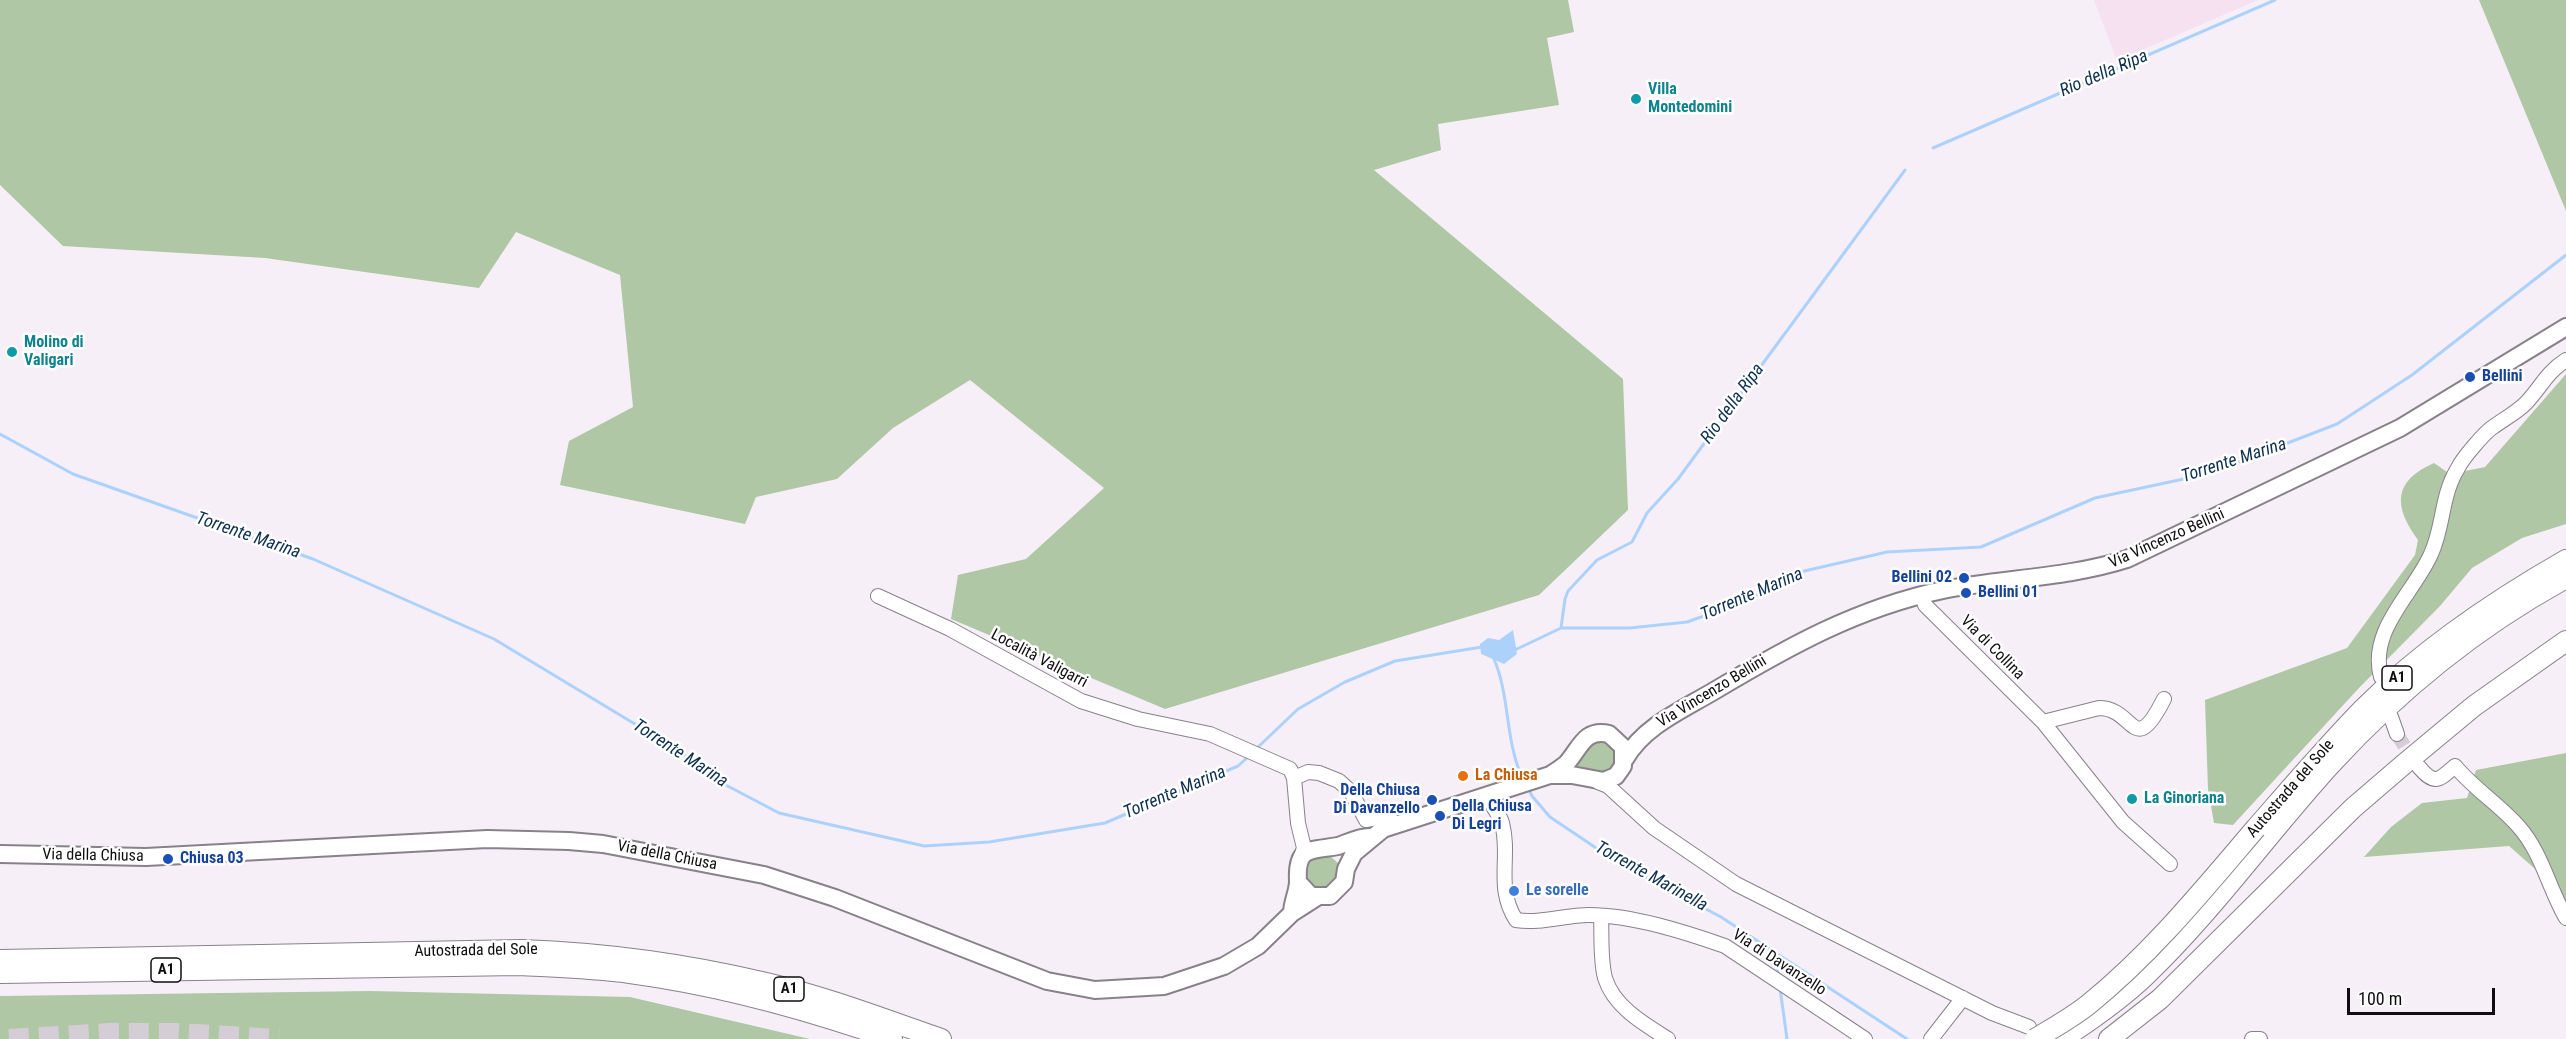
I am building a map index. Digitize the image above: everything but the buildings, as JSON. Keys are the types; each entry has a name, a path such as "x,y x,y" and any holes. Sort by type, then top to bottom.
{"highway":[{"name":"Autostrada del Sole","path":"2062,1039 2097,1016 2144,977 2185,935 2262,833 2357,716 2396,679 2483,611 2566,560"},
{"name":"Autostrada del Sole","path":"2032,1033 2087,1005 2133,966 2405,690 2502,618 2566,578"},
{"path":"2109,1039 2160,999 2353,808 2474,706 2566,641"},
{"name":"Autostrada del Sole","path":"0,973 522,950 581,952 819,1013 892,1039"},
{"name":"Autostrada del Sole","path":"0,960 331,960"},
{"name":"Autostrada del Sole","path":"631,966 768,983 824,999 941,1039"}],"main road":[{"name":"Via Vincenzo Bellini","path":"1609,734 1648,730 1810,635 1880,607 1962,586 2088,570 2127,559 2400,428 2566,327"},
{"name":"Via Vincenzo Bellini","path":"1622,766 1648,730"},
{"name":"Via della Chiusa","path":"1546,777 1566,763 1590,735 1609,734"},
{"path":"1609,734 1619,741 1622,766"},
{"path":"1577,748 1576,761 1592,779"},
{"name":"Via della Chiusa","path":"0,854 146,857 487,840 603,844 764,876 835,898 1047,981 1095,990 1164,986 1215,969 1258,946 1292,913 1317,897 1336,893 1344,882 1346,870 1354,853 1372,837 1395,825 1546,777 1610,780 1622,766"},
{"name":"Via della Chiusa","path":"1301,857 1321,848 1372,837"},
{"path":"1321,848 1341,857 1346,870"},
{"path":"1292,913 1298,882 1296,869 1301,857"},
{"path":"1298,882 1305,892 1317,897"}],"street":[{"path":"2381,677 2379,662 2382,640 2395,613 2432,554 2438,536 2446,493 2458,467 2487,431 2517,411 2552,369 2566,360"},
{"name":"Via di Collina","path":"1922,595 1925,605 2043,722 2123,822 2170,864"},
{"name":"Località Valigarri","path":"878,596 950,629 1081,701 1138,719 1225,740 1284,765 1290,769 1294,778"},
{"path":"2043,722 2107,708 2134,728 2140,729 2147,726 2164,699"},
{"path":"2391,717 2397,734"},
{"path":"1622,766 1631,808"},
{"path":"2419,767 2429,778 2435,780 2441,778 2455,766 2469,783 2520,828 2542,864 2566,918"},
{"path":"1301,857 1304,848 1294,778 1308,772 1319,773 1339,782 1351,792 1366,820 1388,816 1395,825"},
{"path":"1592,779 1608,786 1654,828 1736,884 2032,1033"},
{"name":"Via di Davanzello","path":"1488,794 1490,806 1502,822 1505,898 1516,920 1530,922 1574,916 1601,916 1649,925 1725,946 1865,1039"},
{"path":"1302,835 1321,848"},
{"path":"1601,916 1605,976 1614,997 1644,1024 1668,1039"},
{"path":"1931,1039 1963,998"},
{"path":"2252,1039 2260,1039"}],"shaded area":[{"path":"2094,0 2258,0 2117,61"}],"green space":[{"path":"0,0 1568,0 1574,32 1547,38 1559,105 1438,124 1441,150 1374,170 1623,379 1628,510 1539,595 1165,709 951,619 958,575 1026,559 1104,488 970,380 893,428 837,479 756,497 745,524 560,485 569,441 633,407 620,275 516,232 479,288 265,258 63,246 0,185"},
{"path":"2479,0 2566,0 2566,211"},
{"path":"2566,374 2566,524 2522,538 2472,568 2440,606 2358,689 2233,825 2214,823 2208,789 2205,700 2347,648 2415,555 2418,540 2404,516 2401,505 2404,486 2421,470 2434,463 2450,474 2485,467"},
{"path":"1615,737 1616,776 1581,773 1576,761 1580,743"},
{"path":"2566,753 2566,905 2550,882 2509,846 2364,857 2391,827 2422,803 2467,798 2476,770"},
{"path":"1328,854 1338,863 1339,876 1326,891 1307,886 1301,868 1309,857"},
{"path":"370,991 630,997 810,1039 0,1039 0,996"}],"water":[{"path":"1513,630 1517,654 1504,664 1481,654 1480,644 1488,638 1499,640"}],"waterway":[{"name":"Rio della Ripa","path":"1933,148 2275,0"},
{"name":"Rio della Ripa","path":"1561,628 1568,591 1597,560 1632,542 1647,513 1678,479 1905,170"},
{"name":"Torrente Marina","path":"1512,648 1517,649 1561,628 1630,628 1687,622 1746,601 1800,572 1887,552 1981,547 2095,498 2207,474 2337,424 2412,375 2566,255"},
{"name":"Torrente Marina","path":"0,434 73,474 313,559 494,639 673,747 722,783 779,813 924,846 989,842 1105,823 1238,766 1249,756"},
{"name":"Torrente Marina","path":"1256,749 1298,709 1345,682 1395,661 1482,647"},
{"name":"Torrente Marinella","path":"1494,659 1503,688 1513,748 1522,777"},
{"name":"Torrente Marinella","path":"1528,788 1550,817 1620,864 1721,917 1907,1039"},
{"path":"1776,952 1778,973"},
{"path":"1780,988 1787,1039"}],"tunnel":[{"path":"2397,734 2415,763"},
{"path":"9,1039 109,1033 178,1033 279,1039"}],"place":[{"name":"Villa Montedomini","path":"1636,99"},
{"name":"Molino di Valigari","path":"12,352"},
{"name":"Bellini","path":"2470,377"},
{"name":"Bellini 02","path":"1964,578"},
{"name":"Bellini 01","path":"1966,593"},
{"name":"La Chiusa","path":"1463,776"},
{"name":"La Ginoriana","path":"2132,799"},
{"name":"Della Chiusa Di Davanzello","path":"1432,800"},
{"name":"Della Chiusa Di Legri","path":"1440,816"},
{"name":"Chiusa 03","path":"168,859"},
{"name":"Le sorelle","path":"1514,891"}]}
